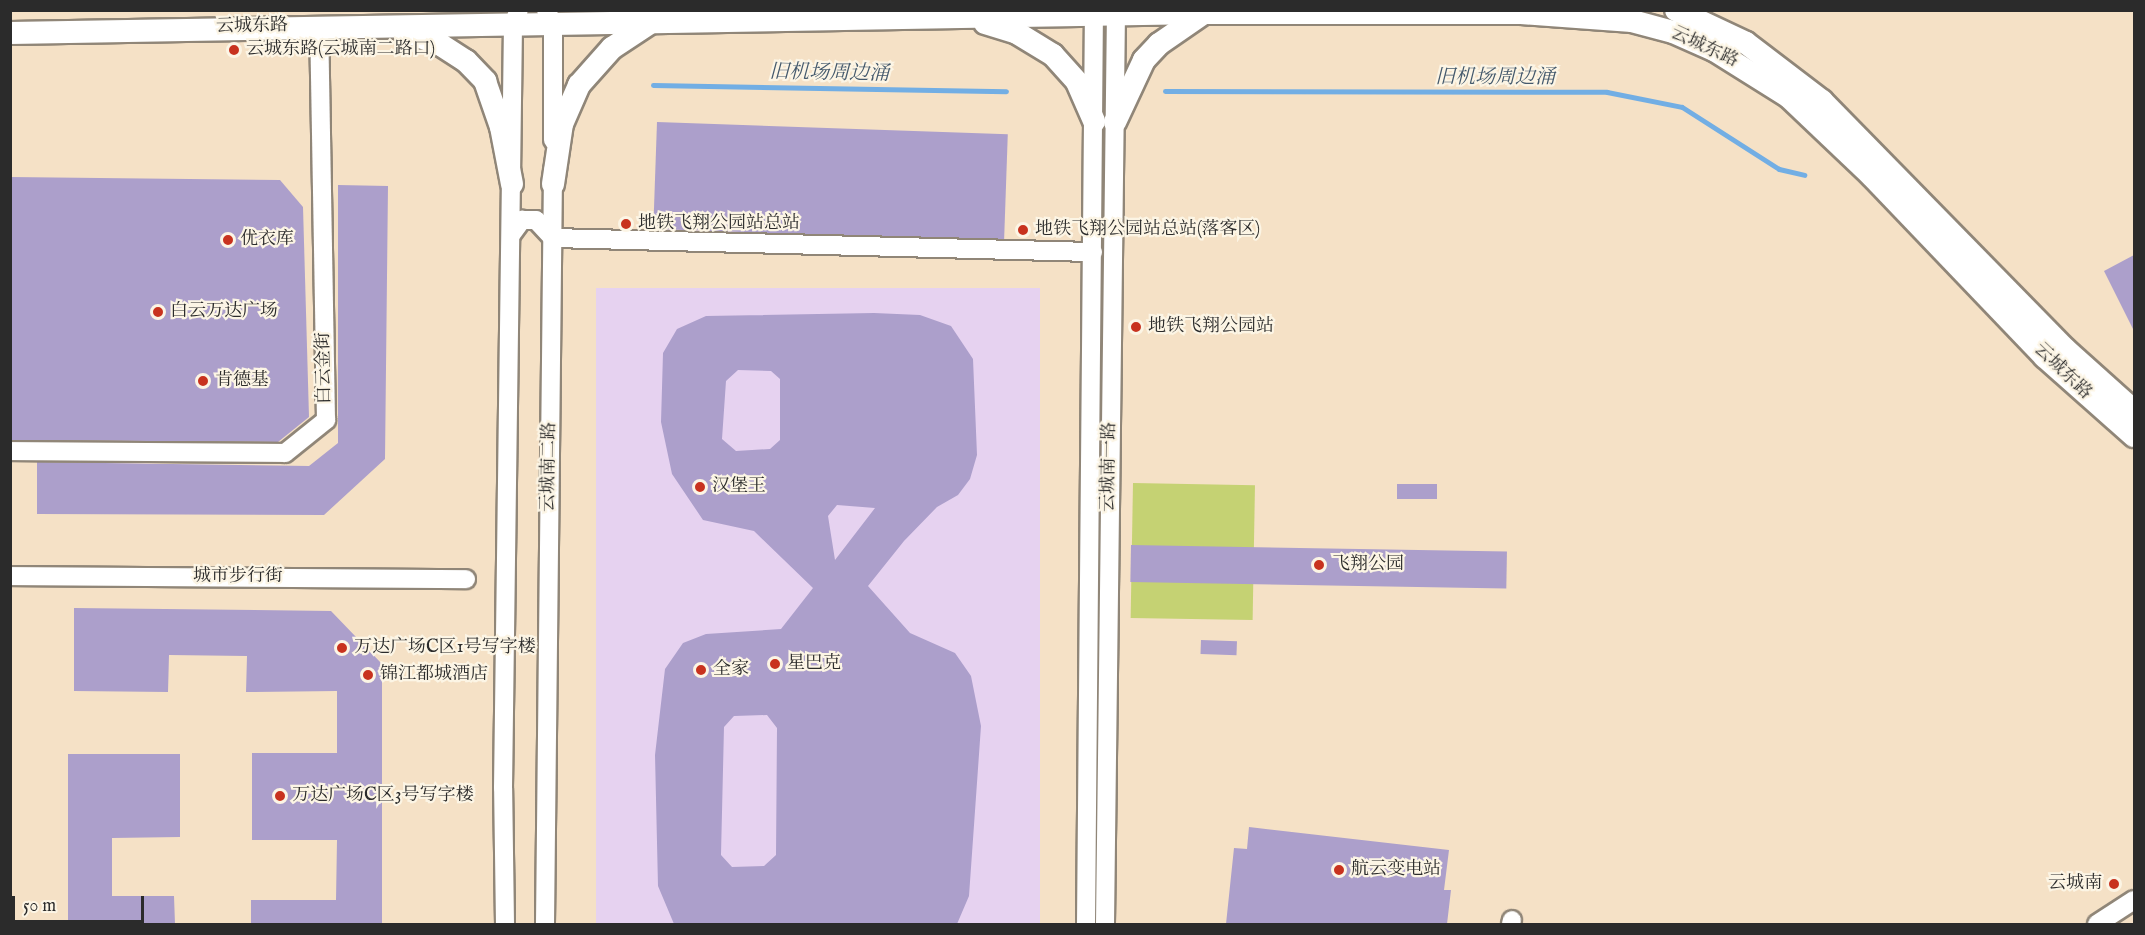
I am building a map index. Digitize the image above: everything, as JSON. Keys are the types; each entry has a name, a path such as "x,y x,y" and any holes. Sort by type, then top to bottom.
{"main road":[{"name":"云城东路","path":"1676,10 1746,43 1822,101 2065,349 2134,411"},
{"name":"云城东路","path":"10,33 390,25 516,17 652,21 957,18 998,13 1093,12 1596,16 1673,32 1714,50 1789,97 2045,357 2134,436"},
{"path":"957,18 998,25 1053,55 1077,82 1104,122 1144,60 1159,44 1204,13"},
{"path":"553,184 562,124 579,85 612,48 652,21"},
{"path":"390,25 441,45 466,61 485,81 501,127 512,184"}],"street":[{"name":"云城南一路","path":"1093,12 1104,122 1105,924"},
{"name":"云城南一路","path":"1086,924 1093,252 1116,12"},
{"path":"505,924 503,788 516,17"},
{"name":"云城南二路","path":"545,924 553,238 550,17"},
{"name":"白云金街","path":"10,451 285,453 326,420 319,26"},
{"path":"511,235 522,220 536,220 553,238 1093,252"},
{"name":"城市步行街","path":"10,576 466,579"},
{"path":"2097,924 2134,900"}],"shaded area":[{"path":"596,288 1040,288 1040,924 596,924"}],"green space":[{"path":"1133,483 1255,485 1253,620 1131,618"}],"building":[{"path":"657,122 1008,134 1004,241 653,229"},
{"name":"白云万达广场","path":"10,177 280,180 303,207 309,417 278,442 10,440"},
{"path":"338,185 388,186 385,459 324,515 37,514 37,462 309,466 338,443"},
{"path":"2134,255 2134,331 2104,271"},
{"path":"874,313 920,315 951,326 973,359 977,455 970,479 958,495 937,507 904,541 868,586 910,633 955,653 971,676 981,726 969,896 957,924 674,924 658,886 655,755 665,669 683,643 706,634 781,629 813,588 754,531 703,520 672,474 661,422 663,353 677,329 706,316","holes":["738,370 771,371 780,379 780,440 770,449 736,451 722,439 726,381","837,505 875,508 835,560 828,516","767,715 777,728 776,855 764,866 732,867 721,855 724,727 734,716"]},
{"path":"1397,484 1437,484 1437,499 1397,499"},
{"name":"飞翔公园","path":"1131,545 1507,552 1506,589 1130,582"},
{"path":"74,608 331,611 382,664 382,924 251,924 251,900 336,900 337,840 252,840 252,753 337,753 337,691 246,692 247,656 169,655 168,692 74,691"},
{"path":"1201,640 1237,641 1236,655 1201,654"},
{"path":"68,754 180,754 180,837 112,838 112,896 174,896 175,924 68,924"},
{"name":"航云变电站","path":"1249,827 1449,850 1444,890 1451,890 1447,924 1226,924 1234,848 1247,849"}],"waterway":[{"name":"旧机场周边涌","path":"653,85 1006,91"},
{"name":"旧机场周边涌","path":"1165,91 1607,92 1682,107 1779,169 1804,175"}],"place":[{"name":"云城东路(云城南二路口)","path":"234,50"},
{"name":"地铁飞翔公园站总站","path":"626,224"},
{"name":"地铁飞翔公园站总站(落客区)","path":"1023,230"},
{"name":"优衣库","path":"228,240"},
{"name":"白云万达广场","path":"158,312"},
{"name":"地铁飞翔公园站","path":"1136,327"},
{"name":"肯德基","path":"203,381"},
{"name":"汉堡王","path":"700,487"},
{"name":"飞翔公园","path":"1319,565"},
{"name":"万达广场C区1号写字楼","path":"342,648"},
{"name":"星巴克","path":"775,664"},
{"name":"全家","path":"701,670"},
{"name":"锦江都城酒店","path":"368,675"},
{"name":"万达广场C区3号写字楼","path":"280,796"},
{"name":"航云变电站","path":"1339,870"},
{"name":"云城南","path":"2114,884"}]}
